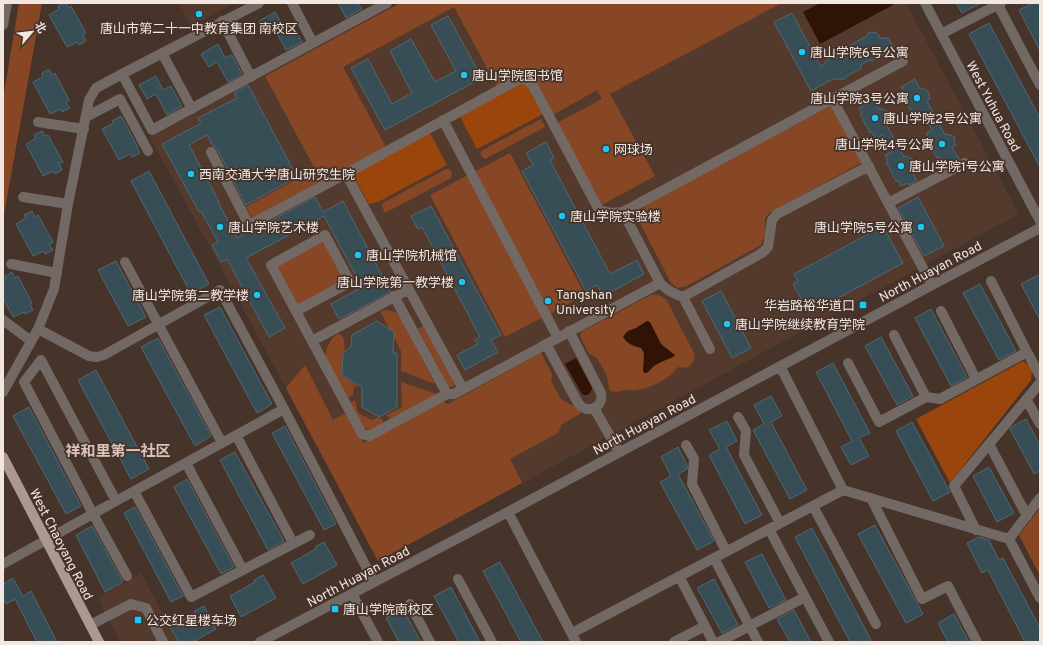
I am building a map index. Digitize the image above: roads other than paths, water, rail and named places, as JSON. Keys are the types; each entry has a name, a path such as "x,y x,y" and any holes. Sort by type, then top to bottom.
{"main road":[{"name":"West Chaoyang Road","path":"3,457 43,542"},
{"name":"West Chaoyang Road","path":"3,470 87,625 99,642"},
{"name":"West Chaoyang Road","path":"87,625 92,642"}],"street":[{"path":"3,26 7,3"},
{"path":"3,392 38,329 54,289 68,204 89,100 96,88 162,52 259,3"},
{"path":"292,3 313,43"},
{"path":"122,74 152,130 313,43 370,7 387,3"},
{"name":"West Yuhua Road","path":"925,3 1040,221"},
{"path":"941,34 998,4 1040,85"},
{"path":"222,21 251,76"},
{"path":"162,52 192,108"},
{"path":"211,152 249,225 346,174 519,79 526,80 532,84 600,210 612,213 623,212 902,61"},
{"path":"86,117 120,98 148,151"},
{"path":"832,98 932,284"},
{"path":"444,120 558,338"},
{"path":"38,122 84,128"},
{"path":"888,203 965,163"},
{"path":"623,212 660,283 668,291 682,297 762,253 768,247 772,220 777,214 869,166"},
{"path":"346,174 463,388"},
{"path":"23,197 68,204"},
{"name":"North Huayan Road","path":"260,642 508,512 932,284 1040,228"},
{"path":"296,311 350,282 325,235 271,265 362,434 368,436 447,394 454,394 660,283"},
{"path":"125,262 222,443"},
{"path":"11,264 57,273"},
{"path":"990,281 1040,376"},
{"path":"312,341 409,288"},
{"path":"38,329 89,356 97,357 104,355 220,290 374,582"},
{"path":"394,296 447,394"},
{"path":"682,297 710,349"},
{"path":"941,311 976,380"},
{"path":"3,320 31,342"},
{"path":"546,344 578,403 588,410 594,408 602,401 601,393 569,332"},
{"path":"894,335 926,397"},
{"path":"848,363 879,422 926,397 940,399 1027,352"},
{"path":"116,501 41,360 24,382 127,576"},
{"path":"780,366 843,490"},
{"path":"976,530 954,486 1040,383"},
{"path":"1026,399 1040,424"},
{"path":"594,408 618,452"},
{"path":"3,564 284,409"},
{"path":"738,417 746,431 744,455 780,523"},
{"path":"236,435 293,543"},
{"path":"989,444 1027,516"},
{"path":"686,445 694,459 692,484 726,551"},
{"path":"186,463 243,570"},
{"path":"572,633 843,490 1009,539 1040,598"},
{"path":"134,491 191,597 310,535"},
{"path":"871,498 922,599 948,586 977,642"},
{"path":"1009,539 1040,498"},
{"path":"813,506 876,624"},
{"path":"508,512 576,642"},
{"path":"769,529 829,642"},
{"path":"714,558 758,642"},
{"path":"679,576 713,642"},
{"path":"458,579 492,642"},
{"path":"352,594 378,642"},
{"path":"719,642 805,597"},
{"path":"87,625 131,604 146,608 163,642"},
{"path":"410,604 430,642"},
{"path":"674,642 705,626"}],"place":[{"name":"唐山市第二十一中教育集团 南校区","path":"199,14"},
{"name":"唐山学院6号公寓","path":"802,52"},
{"name":"唐山学院图书馆","path":"464,75"},
{"name":"唐山学院3号公寓","path":"917,98"},
{"name":"唐山学院2号公寓","path":"875,118"},
{"name":"唐山学院4号公寓","path":"942,144"},
{"name":"网球场","path":"606,149"},
{"name":"唐山学院1号公寓","path":"901,166"},
{"name":"西南交通大学唐山研究生院","path":"191,174"},
{"name":"唐山学院实验楼","path":"562,216"},
{"name":"唐山学院艺术楼","path":"220,227"},
{"name":"唐山学院5号公寓","path":"921,227"},
{"name":"唐山学院机械馆","path":"358,255"},
{"name":"唐山学院第一教学楼","path":"462,282"},
{"name":"唐山学院第二教学楼","path":"257,295"},
{"name":"Tangshan University","path":"548,301"},
{"name":"华岩路裕华道口","path":"863,305"},
{"name":"唐山学院继续教育学院","path":"727,324"},
{"name":"唐山学院南校区","path":"335,609"},
{"name":"公交红星楼车场","path":"138,620"}],"district":[{"name":"祥和里第一社区","path":"118,451"}]}
